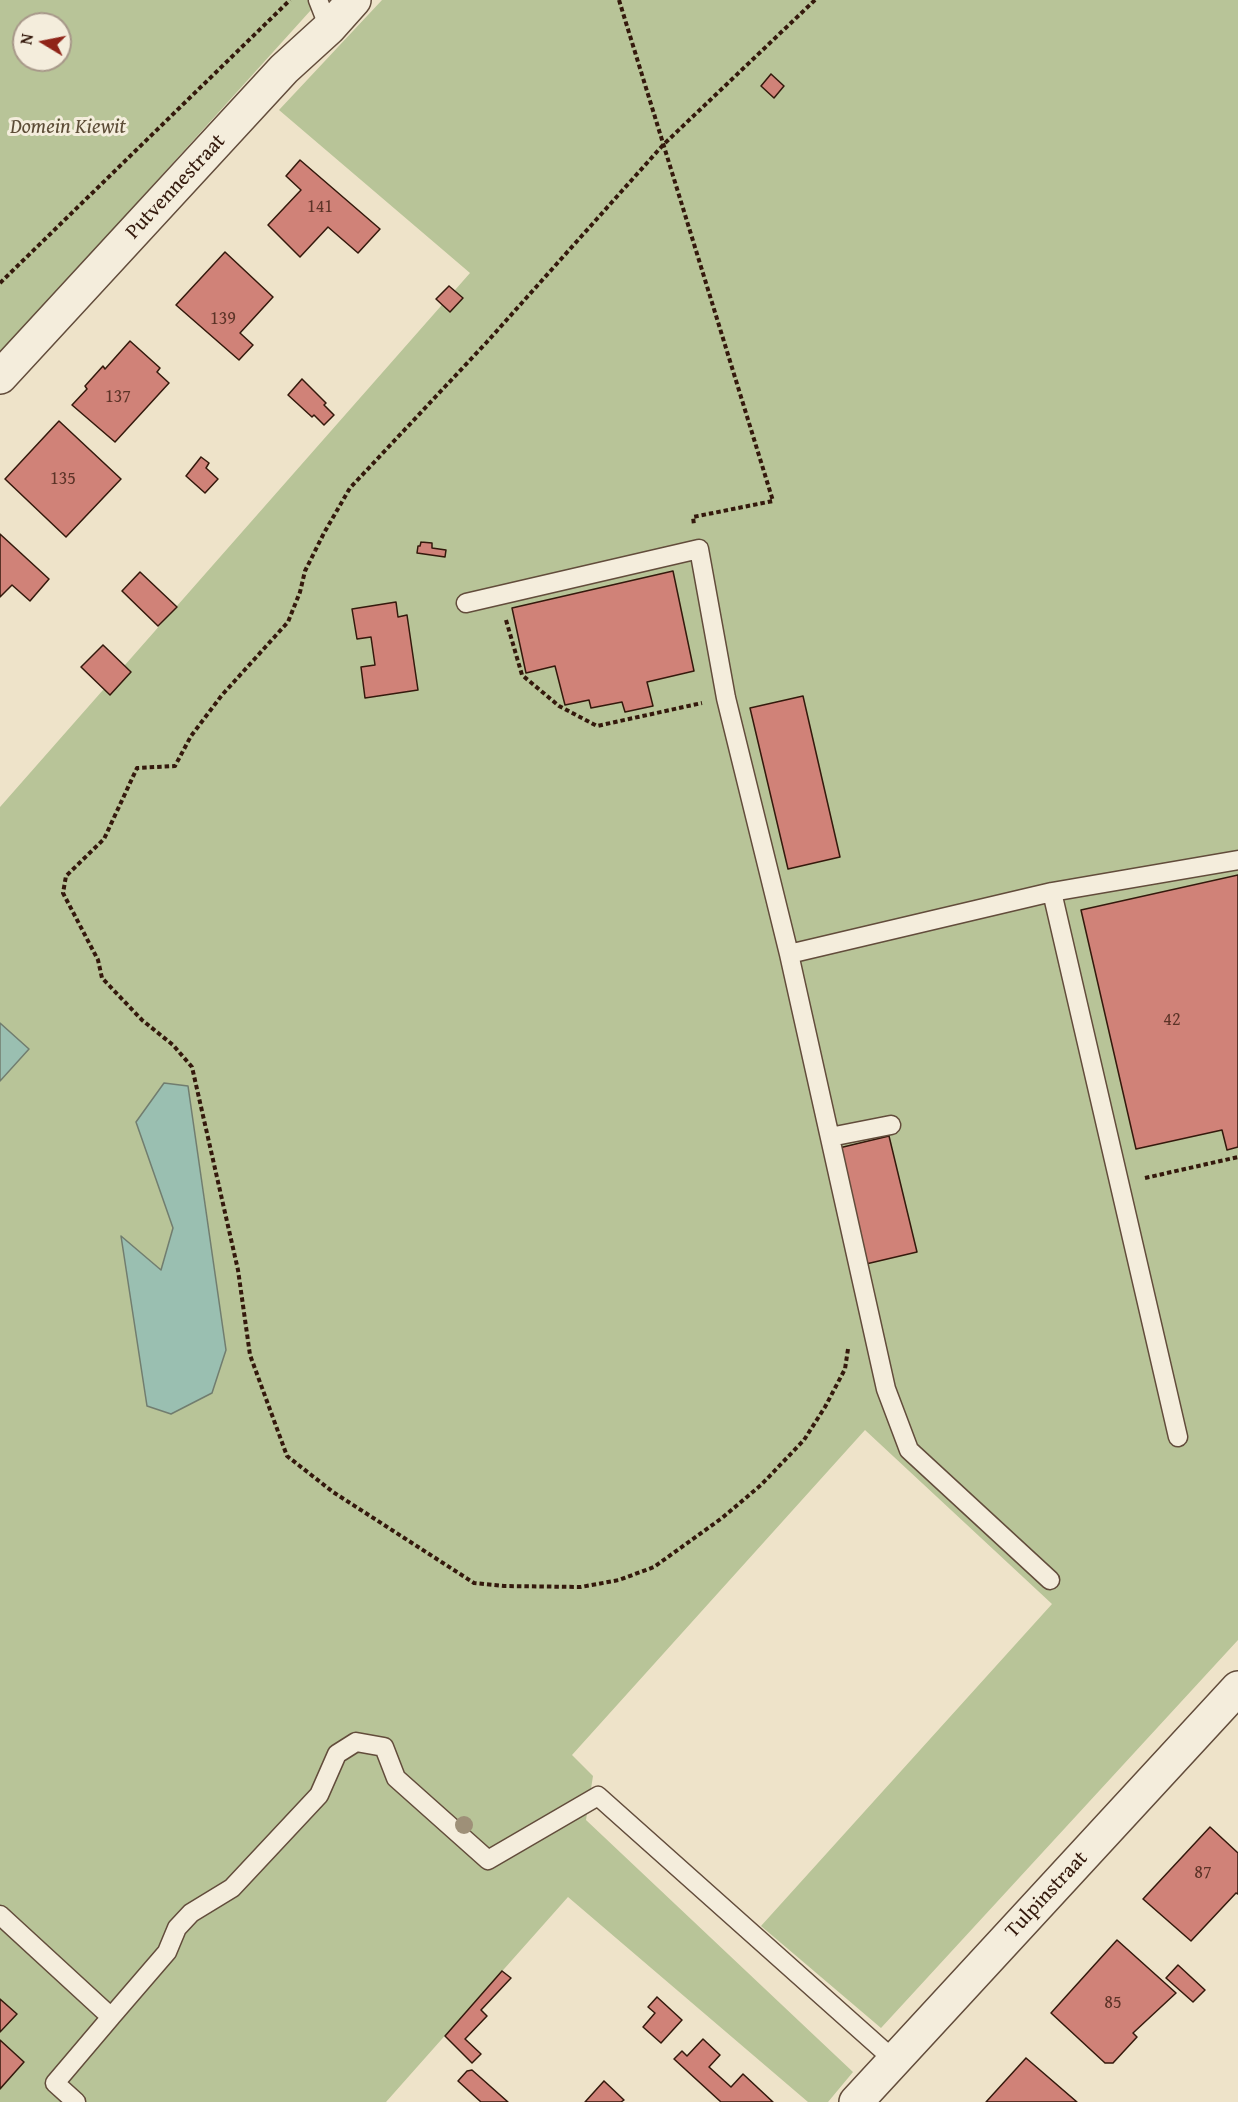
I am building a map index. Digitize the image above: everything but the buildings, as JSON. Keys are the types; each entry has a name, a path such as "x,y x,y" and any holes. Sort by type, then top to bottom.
{"street":[{"name":"Putvennestraat","path":"0,377 284,69 324,14 354,0"},
{"name":"Tulpinstraat","path":"856,2102 1238,1688"}],"lane":[{"path":"466,603 699,549 726,698 789,954 886,1389 909,1450 1050,1580"},
{"path":"789,954 1052,892 1238,860"},
{"path":"1052,892 1178,1437"},
{"path":"830,1137 891,1125"},
{"path":"76,2102 55,2083 168,1952 177,1928 191,1913 232,1888 319,1795 337,1754 356,1742 384,1747 396,1778 488,1860 598,1796 894,2060"},
{"path":"0,1914 111,2016"}],"path":[{"path":"0,283 290,0"},
{"path":"619,0 773,501 693,517 699,549"},
{"path":"815,0 663,145 486,343 350,488 305,571 300,592 288,622 222,695 191,736 175,766 137,768 104,839 66,876 63,893 98,960 102,978 142,1020 173,1045 192,1067 238,1270 250,1355 286,1456 333,1492 474,1583 504,1586 581,1587 619,1580 654,1567 722,1518 761,1485 804,1440 845,1369 849,1347"},
{"path":"500,596 522,675 559,706 597,726 726,698"},
{"path":"1119,1183 1238,1157"}],"green space":[{"name":"Domein Kiewit","path":"0,0 320,0 0,352"},
{"path":"382,0 1238,0 1238,1640 881,2028 761,1926 1052,1604 865,1430 572,1755 593,1776 586,1820 853,2072 828,2102 808,2102 568,1897 386,2102 0,2102 0,1081 28,1049 0,1023 0,807 470,273 279,110","holes":["188,1087 226,1350 122,1237 161,1270 173,1228 136,1122"]}],"shaded area":[{"path":"0,1023 29,1049 0,1081"},
{"path":"164,1083 188,1086 226,1350 212,1393 171,1414 147,1406 121,1236 161,1270 173,1228 136,1122"}]}
